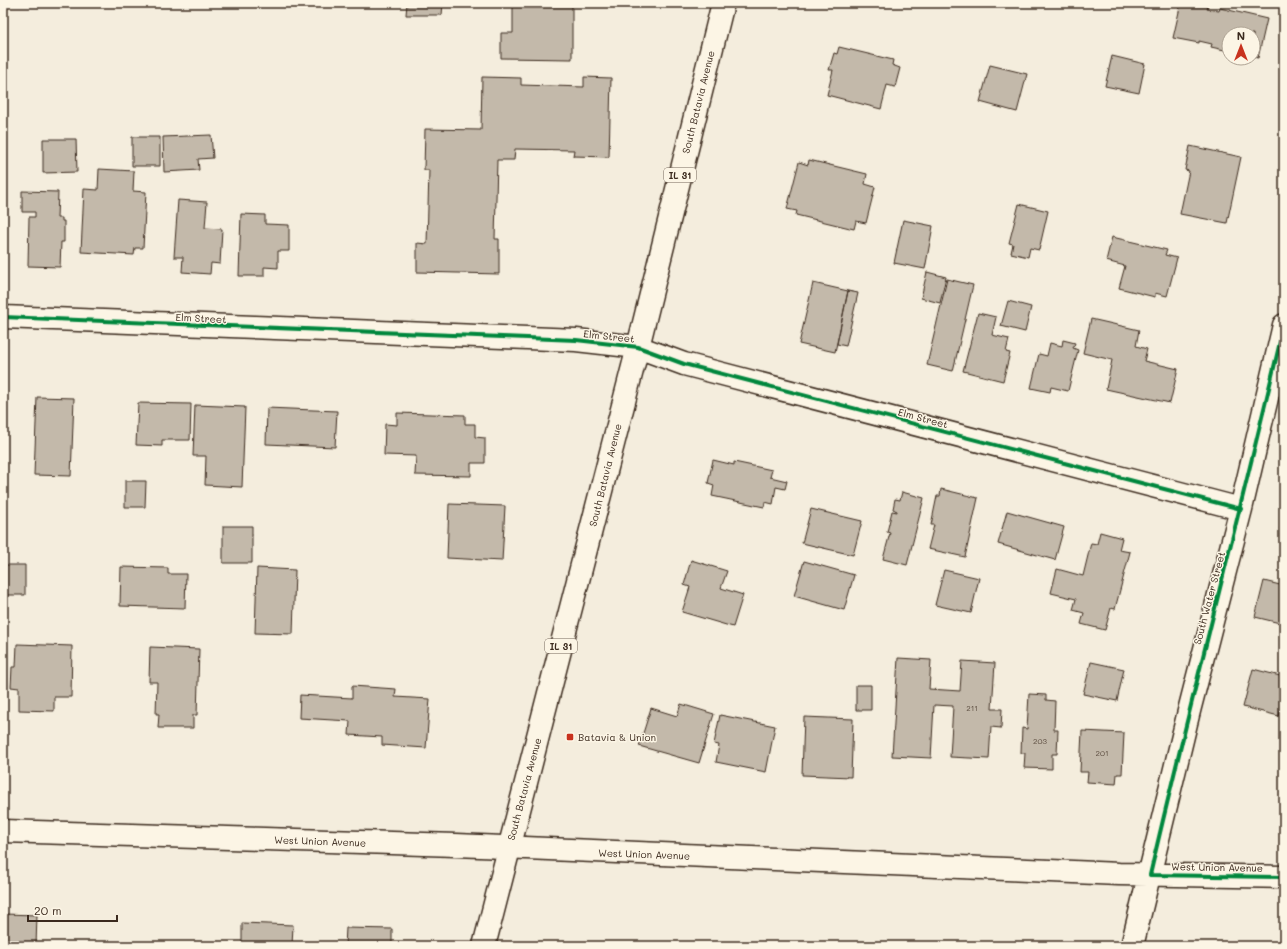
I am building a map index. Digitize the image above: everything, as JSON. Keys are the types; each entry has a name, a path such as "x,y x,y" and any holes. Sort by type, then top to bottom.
{"street":[{"name":"South Batavia Avenue","path":"484,946 638,347 722,3"},
{"name":"Elm Street","path":"3,317 576,340 638,347 684,364 1241,509"},
{"name":"South Water Street","path":"1132,946 1188,711 1241,509 1284,326"},
{"name":"West Union Avenue","path":"3,831 509,848 1150,874 1284,876"}],"building":[{"path":"407,3 443,3 442,15 406,15"},
{"path":"503,3 572,3 572,59 501,58 501,33 513,33 513,5 503,5"},
{"path":"1181,3 1197,3 1208,6 1207,9 1219,11 1220,8 1267,19 1261,45 1261,26 1221,26 1221,49 1211,47 1212,44 1173,38"},
{"path":"839,47 893,60 892,65 900,68 895,87 887,85 881,109 827,95 833,70 829,70 834,53 837,54"},
{"path":"1112,56 1145,64 1139,93 1105,86"},
{"path":"990,65 1027,74 1017,112 980,102"},
{"path":"482,77 521,78 521,85 584,87 584,77 611,78 609,157 573,156 574,150 515,149 514,160 497,160 495,239 499,239 499,274 417,272 417,243 427,244 429,170 424,170 425,129 481,130"},
{"path":"211,135 213,158 198,159 199,170 164,172 163,137"},
{"path":"132,137 160,137 160,166 132,166"},
{"path":"43,139 76,139 77,172 43,173"},
{"path":"1190,146 1241,157 1227,223 1180,214 1189,171 1185,170"},
{"path":"809,160 867,174 865,184 875,187 866,223 856,221 854,229 796,215 797,211 787,209 799,162 808,165"},
{"path":"99,169 134,171 133,191 146,192 143,248 135,248 134,255 81,252 84,189 98,190"},
{"path":"22,191 58,192 57,218 62,218 62,221 64,221 64,242 61,242 60,267 28,266 29,217 35,217 35,212 22,212"},
{"path":"178,200 207,202 205,228 222,229 220,264 211,263 210,274 182,272 183,257 174,257"},
{"path":"1019,204 1048,211 1039,250 1030,248 1028,257 1011,253 1013,244 1009,243"},
{"path":"241,214 265,215 265,224 289,225 289,251 278,251 278,268 264,267 264,276 239,276"},
{"path":"903,220 933,226 925,269 894,263"},
{"path":"1112,237 1167,250 1165,255 1177,258 1167,296 1155,293 1155,297 1119,288 1125,266 1106,261"},
{"path":"927,272 946,277 940,303 921,298"},
{"path":"947,279 973,285 953,371 927,365"},
{"path":"813,283 848,291 835,352 799,344"},
{"path":"848,291 858,293 846,346 837,344"},
{"path":"1008,301 1031,307 1025,332 1001,326"},
{"path":"978,313 996,317 992,335 1009,339 1006,352 1010,353 1003,381 963,371"},
{"path":"1091,319 1139,330 1136,346 1147,349 1144,361 1178,369 1170,403 1106,389 1112,360 1083,353"},
{"path":"1063,340 1075,343 1073,348 1078,350 1068,391 1051,387 1050,392 1031,388 1039,354 1047,356 1050,343 1062,346"},
{"path":"37,397 74,398 71,476 34,475"},
{"path":"138,403 191,404 190,440 162,440 162,446 136,445"},
{"path":"195,405 245,407 242,487 205,485 206,456 193,456"},
{"path":"267,408 337,411 335,447 266,444"},
{"path":"397,413 465,415 465,424 475,424 475,437 485,438 485,463 471,463 471,476 415,475 416,456 384,455 385,424 397,425"},
{"path":"713,460 734,465 734,462 772,470 770,477 787,481 785,489 776,487 773,504 765,502 764,507 712,496 714,485 708,483"},
{"path":"125,481 146,481 145,507 125,507"},
{"path":"941,489 978,498 965,557 928,549 934,525 931,525 937,496 940,496"},
{"path":"902,492 924,498 907,565 883,559 890,533 887,532 892,511 897,512 893,509 895,499 900,500"},
{"path":"449,504 505,506 502,561 447,558"},
{"path":"811,509 862,521 853,555 802,543"},
{"path":"1007,511 1064,527 1055,560 998,544"},
{"path":"1284,516 1284,530 1280,529"},
{"path":"223,526 252,526 252,563 223,563"},
{"path":"1100,532 1122,538 1119,550 1130,552 1115,609 1111,608 1105,630 1081,624 1084,613 1073,610 1076,599 1051,593 1057,569 1083,576 1091,543 1097,544"},
{"path":"691,560 727,571 721,588 743,595 733,627 682,612 690,587 684,585"},
{"path":"804,561 854,575 844,610 794,596"},
{"path":"3,565 25,565 25,595 3,595"},
{"path":"121,567 168,568 168,574 186,574 185,608 120,606"},
{"path":"257,568 295,570 293,634 255,633"},
{"path":"944,570 979,578 971,613 935,605"},
{"path":"1264,581 1284,586 1284,624 1255,617"},
{"path":"17,644 72,646 71,697 54,697 54,711 19,710 19,688 11,687 12,667 16,667"},
{"path":"150,647 199,649 197,715 193,715 193,728 158,728 159,714 156,714 157,682 149,682"},
{"path":"898,658 931,660 929,689 960,691 962,661 995,663 992,709 1002,709 1001,728 991,727 989,759 950,757 953,706 934,705 931,758 892,756"},
{"path":"1091,662 1124,669 1117,701 1083,694"},
{"path":"1253,669 1284,677 1284,694 1279,716 1243,707"},
{"path":"856,685 871,685 871,710 856,710"},
{"path":"352,686 396,689 395,697 430,699 426,748 382,745 382,737 349,735 350,721 299,718 300,695 352,698"},
{"path":"1029,694 1046,695 1046,700 1055,701 1054,730 1058,730 1057,754 1052,754 1052,769 1024,768 1025,753 1021,753 1022,728 1027,729"},
{"path":"681,704 714,714 699,763 639,746 651,708 677,716"},
{"path":"720,715 775,726 766,772 716,762 719,745 714,744"},
{"path":"804,717 853,719 851,777 802,775"},
{"path":"1082,731 1124,733 1122,774 1117,774 1116,784 1087,782 1088,772 1080,772"},
{"path":"3,914 37,915 36,946 3,946"},
{"path":"242,923 293,925 292,946 242,946"},
{"path":"346,928 392,929 392,946 345,946"}],"cycle path":[{"path":"3,317 576,340 638,347 684,364 1241,509"},
{"path":"1284,325 1150,875 1284,877"}],"place":[{"name":"Batavia & Union","path":"570,737"}]}
